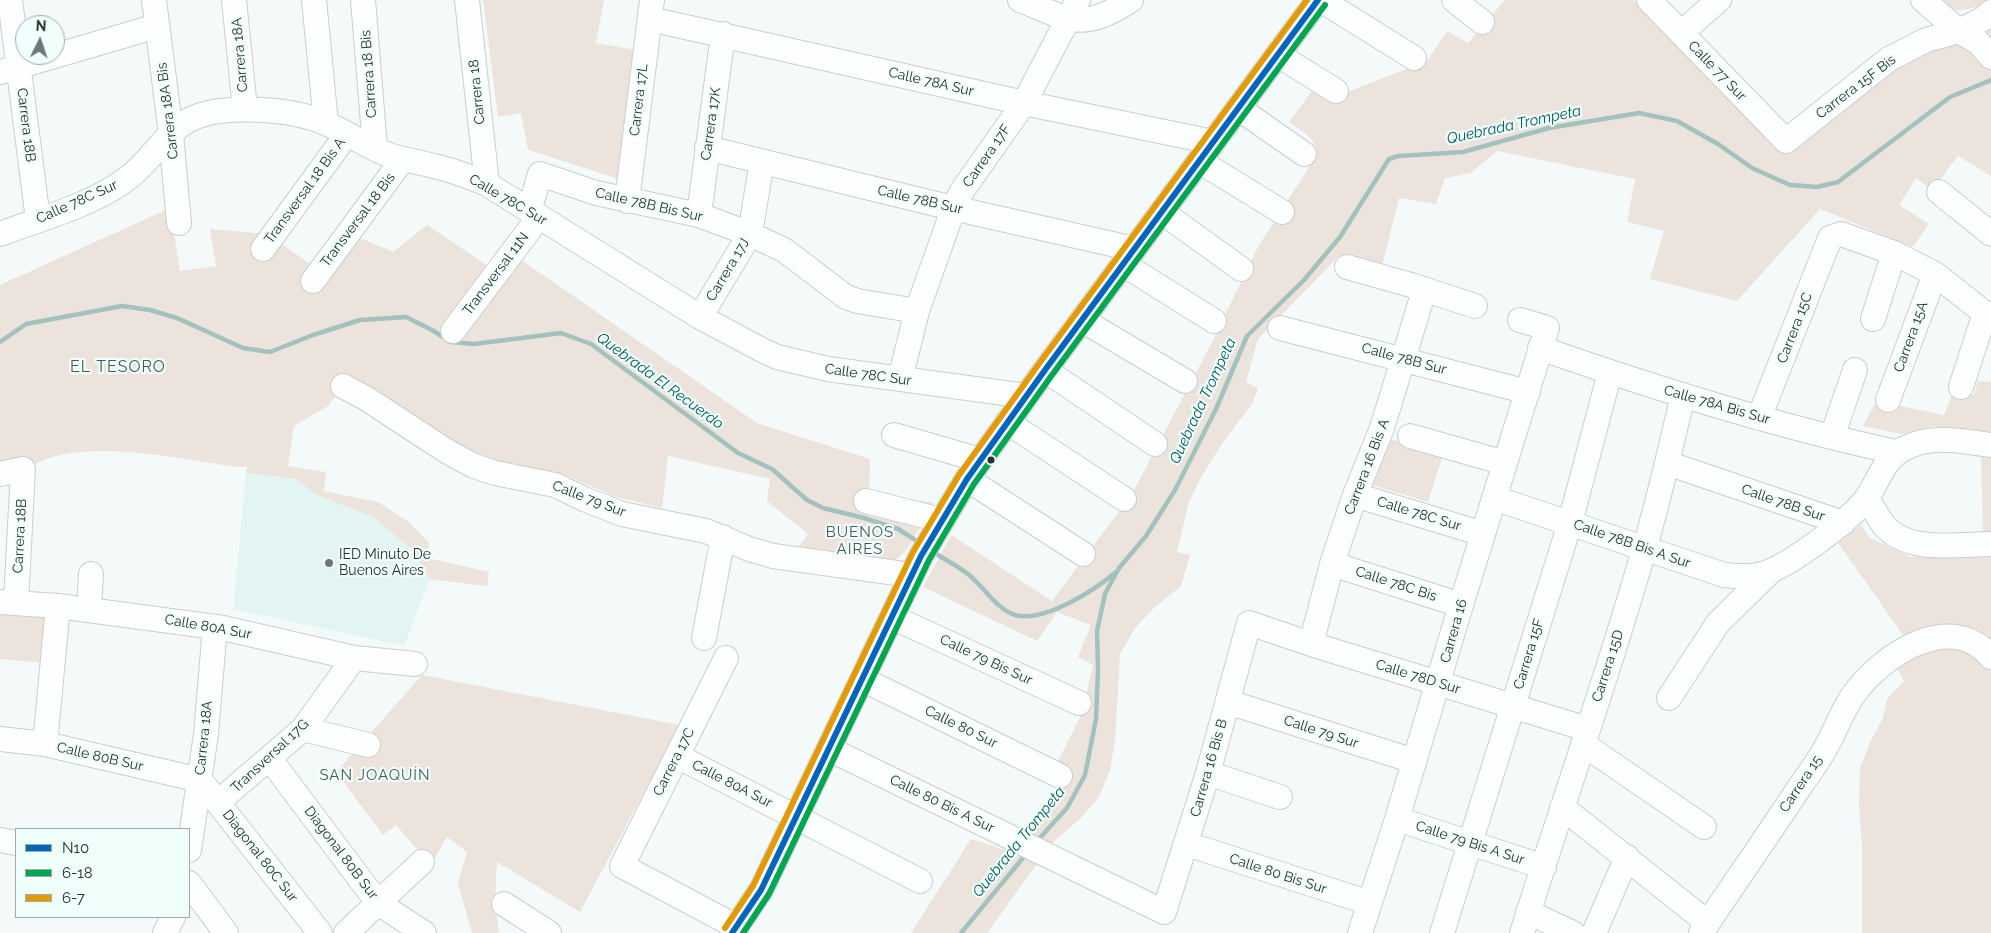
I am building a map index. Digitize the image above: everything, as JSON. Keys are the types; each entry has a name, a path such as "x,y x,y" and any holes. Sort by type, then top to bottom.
{"street":[{"name":"Carrera 18B","path":"10,0 9,69 38,220"},
{"name":"Carrera 18A Bis","path":"154,0 171,134 179,223"},
{"name":"Carrera 18A","path":"234,0 245,109"},
{"path":"314,0 326,123"},
{"name":"Carrera 18 Bis","path":"363,0 375,148"},
{"name":"Carrera 18","path":"468,0 487,184"},
{"path":"1020,0 1073,10 1086,21 1097,18 1132,0"},
{"path":"735,930 761,890 926,547 973,470 1319,0 1414,58"},
{"name":"Calle 77 Sur","path":"1649,0 1786,141"},
{"path":"1681,33 1719,0"},
{"path":"1923,0 1958,31 1978,42 1991,57"},
{"name":"Calle 78A Sur","path":"651,9 723,34 1024,103 1213,142"},
{"name":"Carrera 17L","path":"627,201 651,9"},
{"name":"Carrera 17F","path":"900,379 917,311 954,208 962,191 1024,103 1073,10"},
{"path":"1958,31 1983,19 1991,12"},
{"path":"9,69 157,26"},
{"name":"Carrera 15F Bis","path":"1786,141 1889,58 1926,40 1958,31"},
{"name":"Carrera 17K","path":"699,214 723,34"},
{"path":"1278,55 1336,91"},
{"path":"1238,108 1304,154"},
{"name":"Calle 78C Sur","path":"0,234 93,198 118,185 140,167 181,125 202,115 226,110 245,109 293,114 326,123 375,148 404,159 455,172 487,184 700,317 762,350 791,361 828,369 1026,396"},
{"name":"Transversal 18 Bis A","path":"263,249 347,134"},
{"name":"Calle 78B Sur","path":"707,148 954,208 1129,256 1214,321"},
{"name":"Transversal 18 Bis","path":"313,282 404,159"},
{"path":"1200,160 1282,212"},
{"name":"Carrera 17J","path":"700,317 750,234 762,161"},
{"name":"Calle 78B Bis Sur","path":"534,214 540,174 596,193 627,201 699,214 784,250 846,297 857,301 917,311"},
{"path":"1939,192 1991,234"},
{"path":"1162,212 1241,269"},
{"name":"Transversal 11N","path":"453,331 534,214"},
{"name":"Carrera 15C","path":"1759,418 1830,238 1842,234 1894,253"},
{"path":"1873,319 1894,253 1935,274 1988,316 1961,387"},
{"path":"1348,268 1411,285 1424,291 1476,306"},
{"name":"Carrera 15A","path":"1888,400 1935,274"},
{"name":"Carrera 16 Bis A","path":"1311,644 1332,564 1355,495 1382,428 1424,291"},
{"path":"1082,320 1185,381"},
{"name":"Calle 78A Bis Sur","path":"1520,320 1544,338 1610,372 1759,418 1896,452"},
{"name":"Calle 78B Sur","path":"1280,328 1528,392"},
{"name":"Carrera 16","path":"1360,933 1397,819 1544,338"},
{"path":"1045,370 1155,444"},
{"path":"1832,436 1855,370"},
{"name":"Carrera 15F","path":"1442,933 1570,523 1610,372"},
{"name":"Calle 79 Sur","path":"343,386 449,453 474,466 495,473 555,485 622,514 679,525 773,556 926,547"},
{"name":"Carrera 15D","path":"1525,923 1608,670 1645,548 1683,396"},
{"path":"1007,422 1124,499"},
{"path":"894,435 973,470 1083,554"},
{"path":"1410,436 1505,463"},
{"path":"1669,698 1718,623 1771,571 1843,523 1853,514 1866,498 1883,468 1896,452 1914,444 1934,439 1991,445"},
{"name":"Calle 78B Sur","path":"1667,463 1843,523"},
{"name":"Carrera 18B","path":"0,474 23,469 8,602"},
{"name":"Calle 78C Sur","path":"1355,495 1483,534"},
{"name":"Calle 78B Bis A Sur","path":"1494,498 1724,575 1750,577 1771,571"},
{"path":"1866,498 1884,526 1896,536 1911,542 1930,546 1991,544"},
{"path":"866,500 926,547"},
{"path":"704,638 723,538"},
{"name":"Calle 78C Bis","path":"1332,564 1461,605"},
{"path":"89,610 91,574"},
{"name":"Calle 80A Sur","path":"8,602 58,606 215,626 354,658 415,664"},
{"path":"45,744 58,606"},
{"name":"Calle 79 Bis Sur","path":"892,616 1079,703"},
{"name":"Calle 78D Sur","path":"1249,623 1512,706 1585,737 1704,827"},
{"name":"Carrera 16 Bis B","path":"1164,912 1208,773 1249,623"},
{"name":"Carrera 18A","path":"190,844 200,780 215,626"},
{"name":"Carrera 15","path":"1704,928 1826,747 1855,692 1877,669 1911,646 1933,638 1953,636 1972,642 1991,657"},
{"name":"Transversal 17G","path":"218,802 303,730 354,658"},
{"name":"Carrera 17C","path":"726,658 622,866 735,930"},
{"name":"Calle 80 Sur","path":"862,678 1060,776"},
{"name":"Calle 79 Sur","path":"1228,702 1414,761"},
{"path":"303,730 368,746"},
{"name":"Calle 80B Sur","path":"0,739 45,744 200,780"},
{"name":"Calle 80 Bis A Sur","path":"829,749 1164,912"},
{"name":"Calle 80A Sur","path":"676,756 920,881"},
{"name":"Diagonal 80B Sur","path":"270,759 378,903 424,933"},
{"path":"1208,773 1280,797"},
{"name":"Diagonal 80C Sur","path":"200,780 320,933"},
{"path":"1562,807 1626,857 1704,928"},
{"name":"Calle 79 Bis A Sur","path":"1397,819 1544,867"},
{"path":"0,840 15,843"},
{"name":"Calle 80 Bis Sur","path":"1186,844 1370,903"},
{"path":"1594,933 1626,857"},
{"path":"346,933 422,862"},
{"path":"190,885 194,894 226,933"},
{"path":"504,904 549,933"},
{"path":"165,933 172,918"},
{"path":"1525,923 1573,933"}],"shaded area":[{"path":"483,0 604,0 596,43 636,50 629,182 528,150 521,113 498,117"},
{"path":"1505,0 1633,0 1781,146 1886,73 1991,26 1991,176 1958,156 1932,190 1916,178 1899,205 1929,224 1913,247 1820,209 1737,301 1650,279 1664,231 1627,222 1635,179 1497,151 1471,173 1445,178 1436,204 1399,198 1381,270 1338,257 1258,339 1246,382 1258,388 1252,404 1221,445 1199,481 1188,505 1177,552 1190,555 1181,586 1155,607 1135,628 1120,654 1115,741 1110,770 1099,797 1080,819 1052,843 987,933 911,933 971,839 1005,850 1022,831 1052,806 1071,771 1057,763 1082,713 1093,665 1078,657 1091,625 1057,612 1037,641 923,587 951,535 1052,601 1132,494 1211,344 1259,245 1317,155 1311,139 1289,122 1317,84 1337,96 1427,61 1447,31 1468,43"},
{"path":"1943,0 1988,0 1969,9 1957,10 1953,9"},
{"path":"170,208 180,271 216,266 210,229 267,234 325,274 353,235 393,252 427,225 503,276 517,257 757,423 870,459 869,494 934,503 910,545 900,557 884,564 795,551 808,534 767,501 770,479 668,456 662,508 616,497 565,475 476,457 346,382 328,406 294,426 288,466 326,472 324,491 378,502 410,523 429,543 428,558 489,572 487,586 430,579 410,548 375,518 315,494 296,479 246,473 247,467 126,452 82,452 60,455 31,466 28,457 0,465 0,285"},
{"path":"1978,381 1991,382 1991,432 1933,426 1901,434 1863,426 1874,405 1895,405 1944,415 1954,390 1974,395"},
{"path":"1384,437 1443,455 1428,502 1369,484"},
{"path":"1981,457 1991,458 1991,532 1983,532"},
{"name":"IED Minuto De Buenos Aires","path":"246,473 296,479 315,494 375,518 410,548 430,579 404,646 233,609"},
{"path":"1861,525 1870,538 1910,557 1991,551 1991,933 1862,933 1860,768 1870,742 1883,718 1887,699 1904,681 1896,667 1903,635 1838,543"},
{"path":"0,608 50,612 46,663 0,659"},
{"path":"422,675 680,725 580,912 497,862 495,899 499,933 472,933 458,883 467,852 447,837 431,865 396,825 383,835 336,772"}],"waterway":[{"name":"Quebrada Trompeta","path":"1037,841 1067,808 1085,775 1096,719 1097,631 1105,594 1119,568 1146,536 1175,490 1216,409 1247,336 1304,280 1340,237 1389,159 1398,156 1463,152 1549,128 1639,113 1677,121 1718,144 1752,168 1790,185 1817,187 1838,182 1950,97 1991,80"},
{"name":"Quebrada El Recuerdo","path":"0,342 26,324 122,306 150,310 177,318 243,348 270,352 313,335 360,320 406,317 451,342 474,344 561,333 591,344 738,453 772,469 807,500 823,508 898,529 920,543"},
{"name":"Quebrada El Recuerdo","path":"933,552 965,572 996,603 1015,615 1027,616 1054,610 1082,596 1116,572"},
{"name":"Quebrada Trompeta","path":"961,933 1027,853"}],"transit line":[{"name":"6-7","path":"725,928 753,886 913,552 959,475 1307,0"},
{"name":"N10","path":"732,933 761,890 921,556 967,479 1045,370 1318,0"},
{"name":"6-18","path":"743,933 769,894 929,560 974,484 1052,375 1325,5"}],"place":[{"name":"IED Minuto De Buenos Aires","path":"329,563"}],"district":[{"name":"EL TESORO","path":"118,367"},
{"name":"BUENOS AIRES","path":"860,540"},
{"name":"SAN JOAQUÍN","path":"375,775"}]}
